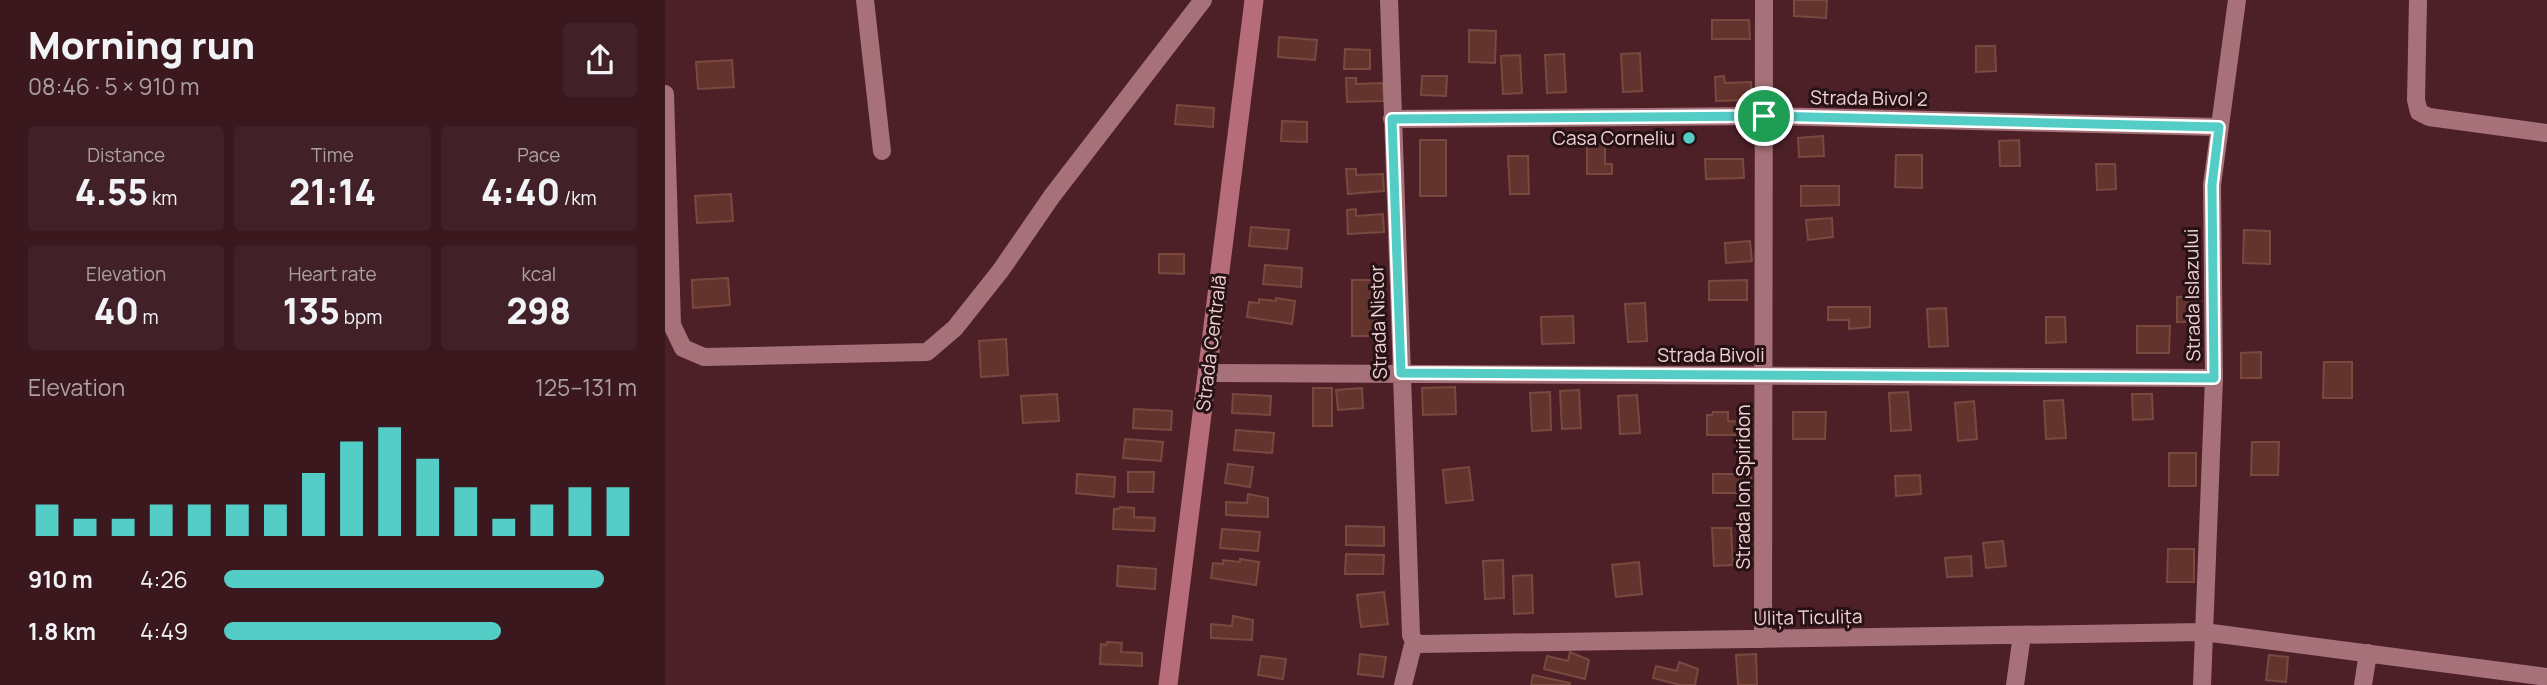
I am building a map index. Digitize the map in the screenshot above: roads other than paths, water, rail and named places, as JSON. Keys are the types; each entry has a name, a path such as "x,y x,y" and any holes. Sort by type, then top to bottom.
{"main road":[{"name":"Strada Centrală","path":"1168,685 1254,0"}],"street":[{"path":"865,0 882,151"},
{"path":"665,94 672,325 683,348 704,357 927,352 955,328 1001,270 1060,186 1203,0"},
{"name":"Strada Nistor","path":"1389,0 1401,373 1414,641 1403,685"},
{"name":"Strada Ion Spiridon","path":"1763,639 1764,0"},
{"name":"Strada Islazului","path":"2202,685 2214,378 2212,185 2237,0"},
{"path":"2418,0 2416,105 2419,112 2429,117 2547,133"},
{"name":"Strada Bivol 2","path":"1392,119 1764,116 2219,127"},
{"name":"Strada Bivoli","path":"1207,373 2214,378"},
{"name":"Ulița Ticulița","path":"1414,641 1419,644 2204,632 2547,677"},
{"path":"2015,685 2022,635"},
{"path":"2363,685 2368,653"}],"place":[{"name":"Casa Corneliu","path":"1689,138"}]}
